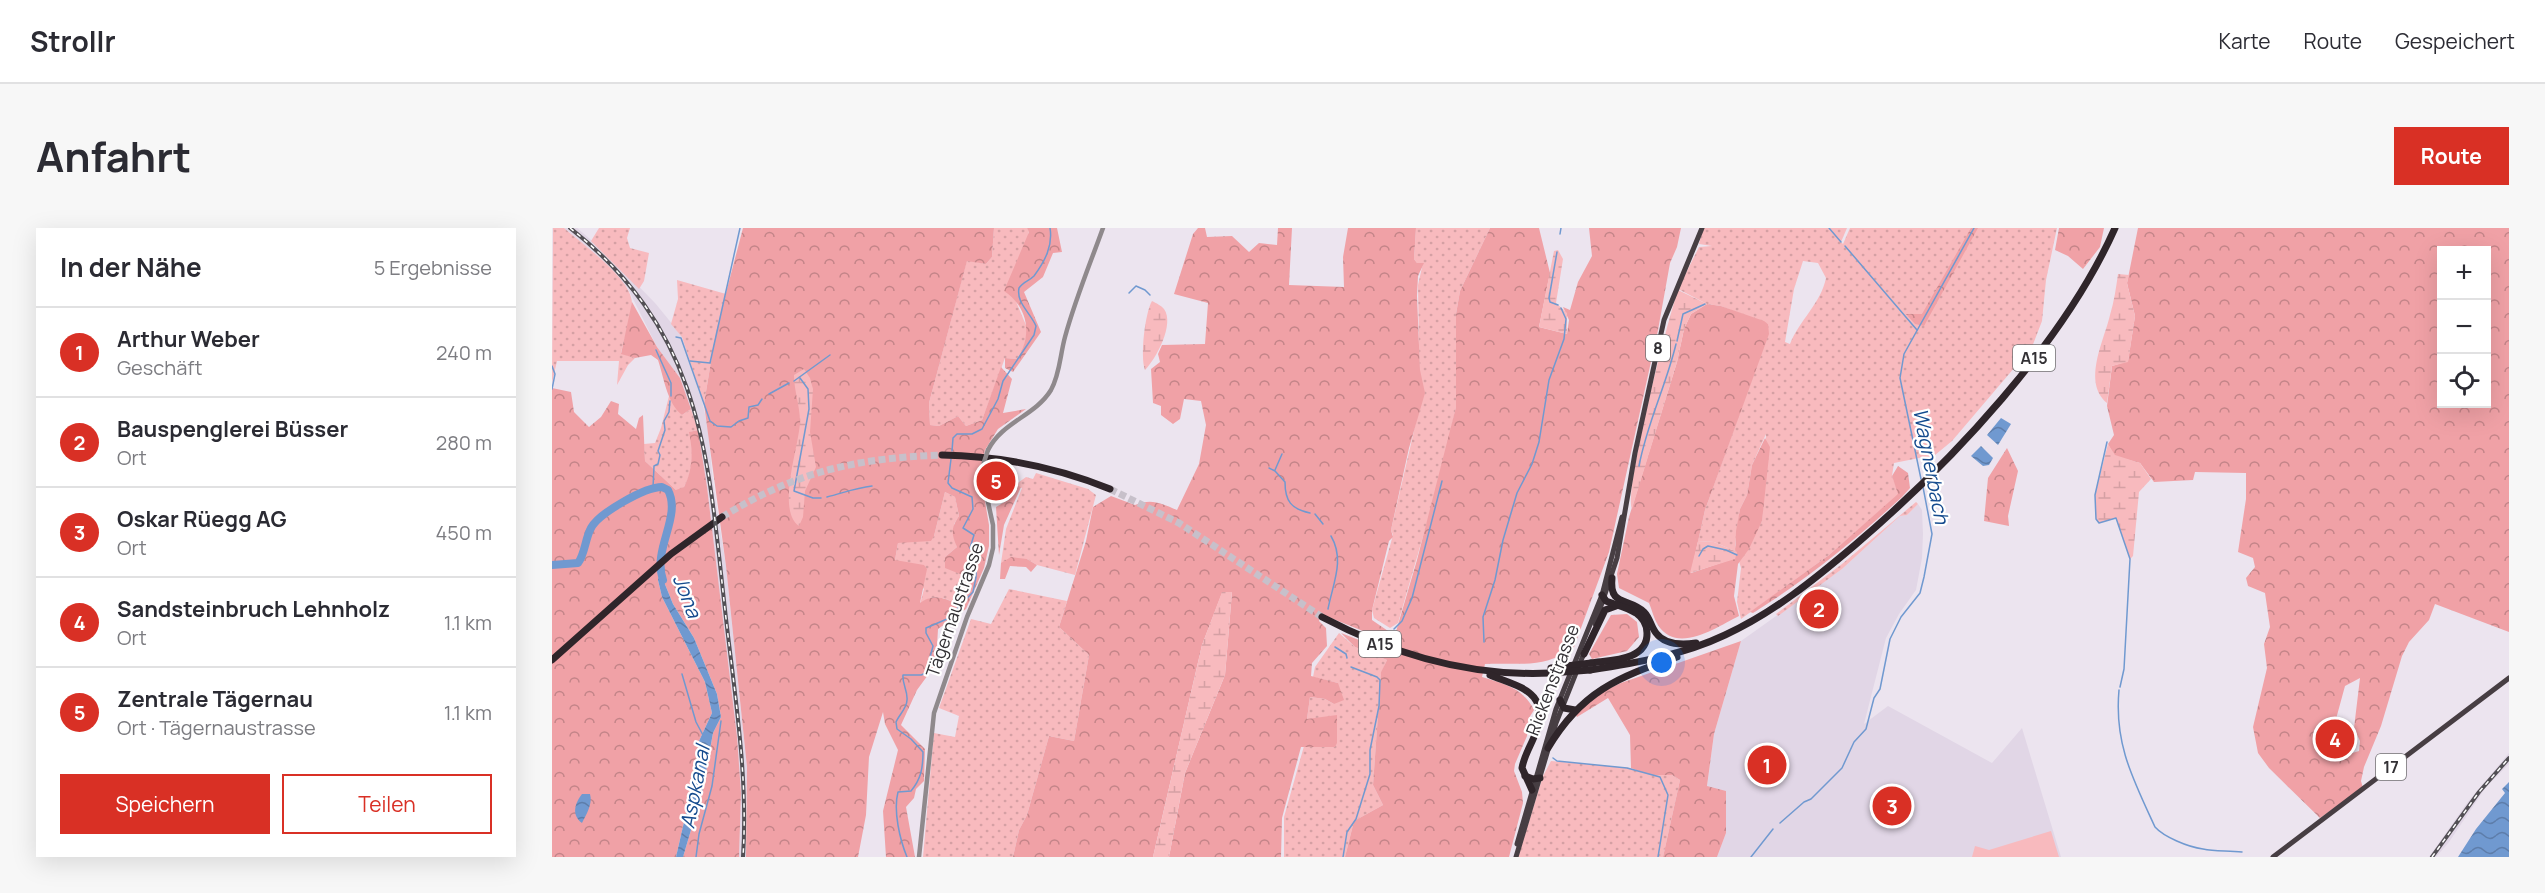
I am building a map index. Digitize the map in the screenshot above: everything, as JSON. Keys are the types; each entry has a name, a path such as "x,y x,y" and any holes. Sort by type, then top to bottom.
{"highway":[{"name":"A15","path":"1322,617 1361,636 1403,652 1483,672 1522,674 1648,660 1715,640 1759,617 1810,582 1931,474 1992,408 2042,347 2086,284 2115,228"},
{"path":"948,455 1028,463 1072,474 1110,489"},
{"path":"552,660 676,550 722,517"},
{"path":"1590,667 1629,657 1644,645 1647,632 1644,620 1621,604 1612,593 1612,578"},
{"path":"1603,598 1641,610 1656,633 1667,641 1687,644 1715,640"},
{"path":"1584,654 1605,610 1621,604"},
{"path":"1548,748 1575,710 1593,695 1618,680 1693,651 1701,645"},
{"path":"1483,672 1521,686 1528,690 1537,702 1539,721 1523,760 1523,774 1532,790"},
{"path":"1561,703 1566,709 1575,710"},
{"path":"1523,774 1537,779"}],"main road":[{"name":"Rickenstrasse","path":"1515,857 1561,703 1612,578 1664,320 1702,228"},
{"name":"Rickenstrasse","path":"1515,857 1532,790 1548,748 1561,703 1584,654 1603,598 1619,524 1623,516"},
{"name":"17","path":"2273,857 2509,678"}],"street":[{"name":"Tägernaustrasse","path":"919,857 934,713 967,618 989,565 993,548 993,525 983,479 984,462 988,450 1000,432 1036,407 1052,388 1059,371 1068,327 1103,228"}],"shaded area":[{"path":"564,228 577,228 604,251 655,303 682,336 700,391 708,429 713,483 726,566 747,767 746,857 739,857 741,793 707,487 695,421 680,378 657,347 628,289 605,262"},
{"path":"1918,504 1922,510 1923,534 1922,558 1916,590 1886,638 1864,724 1888,706 1992,763 2022,728 2061,857 1717,857 1726,833 1707,787 1714,734 1741,641 1842,569 1900,516 1907,515"},
{"path":"2509,753 2509,764 2486,787 2449,842 2436,857 2429,857 2467,803"}],"green space":[{"path":"553,228 564,228 593,252 624,283 630,294 632,309 621,353 635,358 628,365 617,385 619,361 557,361 552,383"},
{"path":"599,228 630,228 627,238 630,248 649,253 644,281 639,289 591,241"},
{"path":"743,228 994,228 992,257 986,264 967,261 929,403 930,425 939,426 958,416 966,426 982,420 1001,367 1012,379 1003,413 1026,409 998,429 985,450 980,472 989,525 989,546 984,568 966,609 938,629 936,664 917,690 901,725 925,749 924,781 916,789 914,798 906,807 915,857 886,857 883,811 898,750 885,724 883,712 869,757 866,815 858,857 746,857 747,767 726,566 704,404 716,331","holes":["945,492 955,497 959,516 954,524 953,535 957,547 945,557 945,568 965,576 970,589 954,602 937,597 920,603 927,569 924,565 895,560 898,543 931,541"]},
{"path":"994,228 1027,228 1029,231 1015,299 1028,330 1023,350 1017,359 1005,358 982,420 966,426 958,416 939,426 930,425 929,403 967,260 986,264 992,257"},
{"path":"1027,228 1057,228 1062,252 1053,253 1043,277 1024,292 1041,332 1013,372 1005,368 1005,358 1017,359 1025,340 1026,322 1018,305 1004,291 1029,232"},
{"path":"1198,228 1205,228 1207,237 1232,236 1249,252 1259,243 1277,245 1278,228 1292,228 1289,285 1344,287 1343,257 1348,228 1416,228 1414,259 1417,263 1424,263 1418,276 1417,296 1420,370 1425,393 1409,448 1391,530 1393,537 1389,541 1372,610 1372,620 1391,633 1390,642 1321,614 1319,621 1326,628 1327,646 1312,663 1311,676 1338,683 1344,700 1334,704 1325,699 1310,697 1307,719 1337,715 1337,743 1335,747 1301,747 1282,818 1281,857 1169,857 1185,773 1225,675 1232,592 1222,593 1202,645 1153,857 1013,857 1019,830 1027,815 1049,736 1074,741 1089,655 1059,627 1086,541 1093,507 1111,496 1135,505 1161,503 1177,510 1199,464 1206,425 1201,401 1184,399 1180,419 1173,424 1161,415 1161,406 1153,403 1151,369 1160,362 1158,354 1162,345 1205,344 1208,303 1174,294 1193,234"},
{"path":"1416,228 1490,228 1460,291 1456,314 1456,407 1441,474 1398,623 1390,628 1374,618 1372,610 1393,535 1391,530 1420,405 1418,285 1423,263 1417,263 1414,259"},
{"path":"1490,228 1539,228 1550,273 1539,327 1567,334 1569,320 1563,307 1570,310 1578,282 1592,256 1589,228 1681,228 1677,247 1670,263 1658,330 1609,552 1574,647 1552,659 1541,662 1485,664 1482,677 1519,692 1534,710 1529,718 1527,736 1515,764 1514,771 1522,792 1523,803 1509,857 1345,857 1354,821 1383,805 1373,785 1381,672 1387,660 1355,647 1341,633 1390,652 1417,560 1456,407 1456,314 1460,291"},
{"path":"1703,228 1847,228 1841,242 1843,244 1850,228 2057,228 2046,280 2042,321 2032,347 1952,441 1929,460 1924,457 1894,463 1892,476 1899,494 1829,555 1741,619 1737,602 1741,568 1739,561 1762,521 1766,434 1752,465 1747,495 1740,509 1735,545 1737,552 1714,542 1698,541 1705,510 1768,334 1768,324 1721,306 1707,304 1678,289 1699,247 1712,246 1699,244","holes":["1803,261 1818,263 1826,278 1820,296 1790,344 1785,342 1794,289"]},
{"path":"1971,228 1978,228 1924,326 1915,324 1906,314 1922,314"},
{"path":"2059,228 2104,228 2100,247 2083,269 2068,256 2055,250"},
{"path":"2138,228 2509,228 2509,632 2435,604 2429,620 2409,642 2402,656 2381,726 2364,767 2361,781 2363,788 2320,818 2269,768 2258,753 2253,727 2267,668 2264,644 2270,627 2265,593 2248,586 2246,578 2255,567 2253,558 2238,552 2246,499 2246,473 2195,472 2193,480 2154,482 2140,463 2114,456 2108,444 2114,435 2107,406 2112,366 2128,361 2135,316 2127,283","holes":["2360,678 2354,728 2360,741 2359,751 2329,760 2330,741 2345,686"]},
{"path":"1558,250 1563,259 1556,303 1567,313 1567,334 1539,327 1554,251"},
{"path":"2118,274 2129,275 2127,283 2135,316 2128,362 2112,366 2107,403 2096,384 2095,373 2113,305"},
{"path":"677,280 726,294 716,331 704,404 682,337 671,324 678,299"},
{"path":"1678,290 1707,304 1691,314 1684,329 1677,362 1632,509 1631,495 1640,438"},
{"path":"1152,301 1164,309 1167,323 1159,350 1145,370 1144,335"},
{"path":"632,302 657,347 680,378 691,409 682,415 669,397 658,360 651,355 635,358 621,354"},
{"path":"1707,304 1721,306 1764,321 1768,324 1769,334 1705,510 1691,573 1735,558 1740,509 1747,495 1752,465 1765,438 1770,447 1762,521 1749,549 1738,564 1734,596 1739,616 1709,632 1676,638 1666,634 1658,625 1649,603 1619,588 1617,574 1629,517 1677,362 1684,329 1691,314"},
{"path":"804,369 813,389 810,432 816,467 805,491 803,517 799,526 792,518 789,493 800,422 794,375"},
{"path":"552,388 571,392 574,412 589,427 601,417 611,401 619,404 618,414 636,429 639,418 643,415 645,461 676,490 684,487 691,467 689,432 698,430 737,737 741,793 739,857 683,857 702,793 713,733 721,717 717,694 694,638 673,604 660,572 658,580 662,597 705,682 712,713 699,741 698,761 676,857 552,857"},
{"path":"669,396 682,415 691,409 698,430 690,432 692,462 689,477 682,490 676,490 645,461 644,444 655,443"},
{"path":"2108,444 2115,455 2140,463 2151,479 2139,492 2133,556 2130,559 2116,518 2099,523 2096,519 2095,495"},
{"path":"2007,448 2018,471 2008,516 2009,526 1984,521 1988,478"},
{"path":"989,464 1001,469 1001,475 991,477 993,488 1003,490 1003,498 993,501 987,476"},
{"path":"1898,466 1908,473 1910,488 1902,497 1812,573 1753,613 1750,612 1829,555 1898,494 1892,476"},
{"path":"1036,473 1088,489 1096,495 1075,575 1037,565 1027,559 1001,563 1006,529 1022,488 1015,485 1026,477 1033,479"},
{"path":"1015,485 1021,487 1004,525 999,555 996,507 1008,500"},
{"path":"945,492 955,497 959,516 954,524 957,547 945,557 970,589 954,602 936,597 920,604 924,589 895,560 898,543 934,536"},
{"path":"1916,502 1918,504 1907,515 1900,516 1842,569 1778,616 1776,614 1842,564"},
{"path":"1698,541 1714,542 1737,552 1735,559 1690,573"},
{"path":"1011,557 1027,559 1037,565 1031,572 1026,567 1010,566 1005,579 1000,579 1001,563"},
{"path":"1009,589 1067,601 1059,627 1089,655 1074,741 1049,736 1027,815 1019,830 1013,857 923,857 934,733 955,737 959,716 939,708 971,619 991,624"},
{"path":"1222,592 1232,592 1225,675 1185,773 1169,857 1153,857 1202,645"},
{"path":"1627,614 1637,622 1639,637 1627,651 1592,659 1589,654 1611,615"},
{"path":"1339,633 1355,647 1387,660 1381,673 1373,785 1383,805 1354,821 1345,857 1284,857 1284,817 1304,746 1335,747 1307,719 1310,697 1325,699 1334,704 1338,683 1313,677 1315,667"},
{"path":"1741,641 1714,734 1707,786 1726,791 1726,833 1717,857 1663,857 1680,780 1672,775 1650,775 1631,768 1630,735 1608,698 1577,717 1575,714 1604,691 1621,683"},
{"path":"1551,761 1631,768 1650,775 1672,775 1680,780 1663,857 1518,857 1543,776"},
{"path":"2051,831 2059,857 1972,857 1975,846 1989,850"}],"water":[{"path":"2001,418 2011,424 1998,445 1987,435"},
{"path":"1981,446 1993,458 1989,465 1983,466 1971,456"},
{"path":"660,572 673,604 694,638 717,694 721,717 713,733 702,793 683,857 676,857 698,761 699,741 712,713 705,682 662,597 658,580"},
{"path":"2509,782 2509,857 2458,857 2476,829 2505,793 2502,789"},
{"path":"582,794 590,794 591,802 582,823 576,816 575,809"}],"waterway":[{"path":"690,361 710,363 740,228"},
{"path":"952,451 953,438 957,434 972,434 982,429 998,399 1003,381 1034,335 1036,326 1021,303 1019,288 1034,276 1045,259 1051,235 1050,228"},
{"path":"1560,234 1561,228"},
{"path":"1829,228 1841,242"},
{"name":"Wagnerbach","path":"1921,479 1900,378 1904,354 1974,228"},
{"path":"1845,246 1917,330"},
{"path":"1557,252 1549,298 1550,302 1558,305"},
{"path":"1129,293 1136,286 1150,295"},
{"path":"1677,341 1683,314 1705,304"},
{"path":"1484,642 1483,617 1495,580 1503,540 1517,493 1532,464 1539,442 1549,380 1564,339 1566,319 1561,308"},
{"path":"676,337 681,338 710,421 717,426 731,427 748,418 749,407 758,405 762,399"},
{"path":"1639,466 1676,344"},
{"path":"656,350 671,383 671,396"},
{"path":"794,381 830,355"},
{"path":"552,366 555,374 552,389"},
{"path":"800,378 808,389 809,409 794,491 813,498 821,498"},
{"path":"769,394 789,383"},
{"path":"653,488 654,466 658,464 660,455 658,451 665,430 664,421 669,412 670,401"},
{"path":"2107,442 2095,495 2096,519 2099,523 2116,518 2130,559 2124,669 2120,687"},
{"path":"1275,470 1282,454"},
{"path":"907,857 898,825 896,808 898,792 911,791 917,782 922,768 923,752 897,729 896,722 907,703 903,675 926,673 933,646 926,633 926,628 947,619 973,592 976,577 976,559 970,548 974,535 963,528 973,509 972,497 952,488 948,483 951,459"},
{"path":"1269,468 1285,482 1286,494 1290,503 1310,513"},
{"path":"1394,629 1402,621 1412,598 1442,481"},
{"path":"827,497 872,486"},
{"name":"Jona","path":"552,565 578,563 591,528 603,515 634,496 662,487 668,490 672,511 661,557 663,580"},
{"name":"Wagnerbach","path":"1780,823 1804,802 1811,799 1842,768 1854,742 1866,729 1874,698 1880,689 1890,639 1901,617 1920,593 1924,577 1932,534 1923,487"},
{"path":"1315,514 1323,524"},
{"path":"1328,609 1338,563 1331,536"},
{"path":"1699,556 1708,546 1737,555"},
{"path":"1335,647 1346,654 1347,658"},
{"path":"1343,857 1347,832 1356,819 1370,774 1370,750 1379,706 1380,680 1351,667"},
{"path":"682,674 696,722 704,737"},
{"path":"2119,690 2118,709 2122,744 2133,777 2155,827 2170,838 2190,846 2208,850 2242,852"},
{"name":"Aspkanal","path":"696,857 699,834 712,786 721,721"},
{"path":"1553,758 1557,761 1627,768 1660,777 1668,795 1658,857"},
{"name":"Wagnerbach","path":"1751,857 1773,829"}],"tunnel":[{"path":"722,517 775,489 827,470 882,460 942,455"},
{"path":"1110,489 1179,523 1322,617"}],"railway":[{"path":"570,228 616,270 650,314 676,360 694,408 706,459 714,512 737,713 743,770 743,857"},
{"path":"2432,857 2479,792 2509,758"}],"place":[{"name":"Zentrale Tägernau","path":"996,481"},
{"name":"Bauspenglerei Büsser","path":"1819,609"},
{"name":"Sandsteinbruch Lehnholz","path":"2335,739"},
{"name":"Arthur Weber","path":"1767,765"},
{"name":"Oskar Rüegg AG","path":"1892,806"}]}
